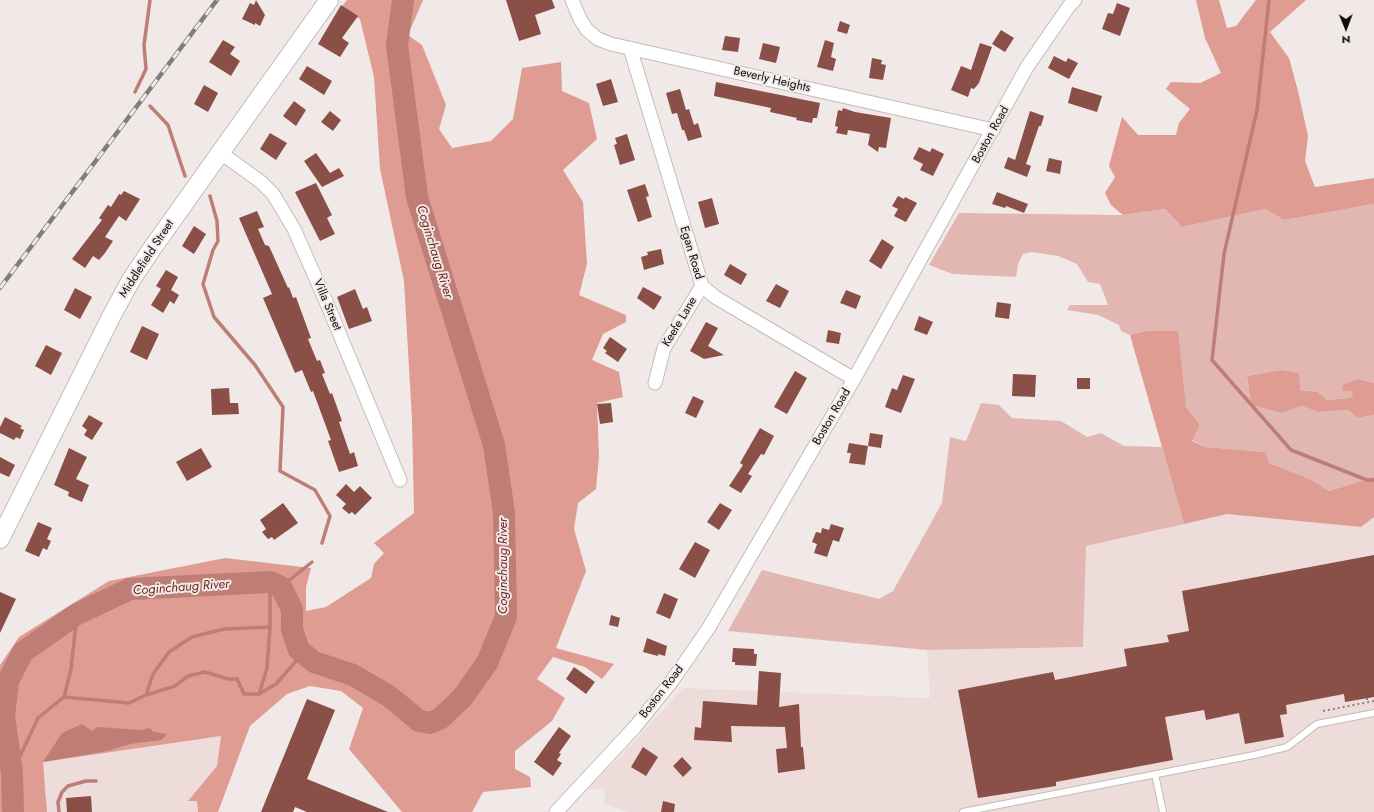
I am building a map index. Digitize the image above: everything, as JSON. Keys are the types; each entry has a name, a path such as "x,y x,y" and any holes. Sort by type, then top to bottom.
{"main road":[{"name":"Middlefield Street","path":"0,539 131,280 329,0"}],"street":[{"name":"Beverly Heights","path":"572,0 580,19 587,30 598,39 630,48 993,130"},
{"name":"Boston Road","path":"556,812 635,727 677,675 708,628 854,379 1027,67 1069,6 1075,0"},
{"name":"Egan Road","path":"630,48 702,286 715,297 854,379"},
{"name":"Villa Street","path":"221,153 261,182 273,194 288,218 328,306 400,480"},
{"name":"Keefe Lane","path":"655,383 664,348 702,286"}],"lane":[{"path":"963,812 1254,755 1287,746 1317,724 1374,713"},
{"path":"1155,774 1163,812"}],"path":[{"path":"1367,698 1368,702"},
{"path":"1323,711 1374,701"}],"shaded area":[{"path":"347,0 423,0 408,35 422,45 446,105 439,129 452,148 491,141 513,119 522,68 561,62 562,91 589,103 597,139 563,170 583,202 587,264 579,295 626,315 626,322 603,334 592,360 619,372 623,397 597,403 599,457 596,489 578,503 574,529 586,571 556,648 614,664 602,679 585,667 553,657 537,679 565,698 552,721 515,751 515,769 530,777 531,787 483,792 472,812 402,812 349,749 363,708 341,691 310,686 287,694 250,726 218,812 198,812 197,801 188,801 217,766 221,736 43,762 47,812 0,812 0,665 19,637 109,581 225,558 311,568 306,587 306,611 326,607 371,578 374,564 384,553 374,543 414,513 412,419 404,281 380,169 374,77 360,19 341,8"},
{"path":"1196,0 1219,0 1227,28 1236,26 1256,0 1306,0 1270,32 1289,58 1298,91 1308,136 1305,161 1315,187 1374,178 1374,204 1284,220 1265,209 1182,227 1165,209 1123,215 1111,205 1105,193 1115,177 1109,166 1122,117 1138,135 1176,135 1179,123 1190,109 1166,89 1171,82 1200,83 1221,73 1205,38"},
{"path":"1374,204 1374,383 1358,379 1342,385 1343,391 1350,391 1353,394 1350,398 1327,400 1318,392 1300,390 1280,370 1247,376 1251,405 1281,413 1302,406 1318,412 1348,410 1358,418 1374,415 1374,477 1329,491 1310,479 1269,463 1264,452 1205,447 1192,440 1200,425 1186,407 1182,376 1146,331 1130,335 1121,331 1119,325 1098,315 1067,310 1070,305 1108,305 1100,284 1088,282 1077,264 1058,256 1032,252 1023,254 1018,264 1016,277 953,274 929,265 959,213 1123,215 1165,209 1182,227 1265,209 1284,220"},
{"path":"1146,331 1178,331 1186,407 1200,425 1192,441 1205,447 1265,452 1269,463 1310,479 1329,491 1374,477 1374,517 1361,527 1227,514 1184,524 1130,335"},
{"path":"1280,370 1299,373 1300,390 1318,392 1327,400 1350,398 1353,394 1350,391 1343,391 1342,385 1358,379 1374,383 1374,415 1358,418 1348,410 1318,412 1302,406 1281,413 1251,405 1247,376"},
{"path":"981,403 999,405 1012,418 1061,421 1087,437 1101,433 1124,446 1162,447 1184,524 1086,546 1083,647 927,650 728,631 762,570 879,599 893,591 942,503 950,437 966,441"},
{"path":"1227,514 1361,527 1374,517 1374,812 630,812 604,804 605,789 588,789 634,742 683,688 930,698 927,650 1083,647 1085,546"},
{"path":"82,724 92,731 98,727 141,730 149,728 154,732 167,734 161,740 130,744 107,751 43,762 62,733"},
{"path":"221,736 217,766 189,800 197,801 198,812 47,812 43,762"}],"building":[{"path":"256,0 265,15 260,26 242,19 250,3 254,5"},
{"path":"506,0 552,0 555,8 535,15 541,34 519,41"},
{"path":"1117,3 1130,8 1120,36 1102,29 1108,13 1113,14"},
{"path":"341,5 358,16 342,38 349,43 340,57 318,44"},
{"path":"840,21 850,25 847,34 837,31"},
{"path":"1001,30 1014,38 1005,52 992,44"},
{"path":"725,36 740,38 738,52 722,50"},
{"path":"223,40 235,47 230,54 240,61 231,76 209,62"},
{"path":"825,40 834,43 831,57 836,59 833,71 817,67"},
{"path":"763,43 780,47 776,63 759,59"},
{"path":"980,43 992,47 979,83 974,89 971,88 968,97 951,90 961,66 971,70"},
{"path":"1054,56 1066,62 1068,58 1078,63 1069,79 1048,68"},
{"path":"872,58 882,60 881,64 886,65 883,80 869,78"},
{"path":"307,66 332,81 324,95 299,79"},
{"path":"611,79 618,102 603,106 596,84"},
{"path":"716,82 820,103 817,118 813,118 812,123 796,120 797,118 770,112 771,108 714,96"},
{"path":"204,85 218,93 208,112 194,104"},
{"path":"1072,87 1102,96 1097,112 1068,103"},
{"path":"680,89 686,110 689,109 694,125 698,123 702,137 688,141 684,130 682,130 677,113 672,114 666,93"},
{"path":"294,101 306,110 296,126 283,116"},
{"path":"843,108 855,112 891,118 886,148 879,147 878,152 868,145 870,134 848,130 847,135 836,133 838,127 835,126 838,110 842,111"},
{"path":"330,111 341,120 333,131 321,122"},
{"path":"1030,111 1044,116 1026,164 1031,166 1027,177 1004,168 1008,157 1015,160"},
{"path":"270,133 287,143 276,160 260,149"},
{"path":"627,134 635,160 620,165 614,145 617,144 615,138"},
{"path":"919,147 930,152 932,148 944,154 933,176 920,170 923,164 913,159"},
{"path":"316,153 330,173 339,168 344,176 322,187 304,161"},
{"path":"1049,158 1062,161 1060,174 1046,171"},
{"path":"316,183 332,215 327,218 335,234 320,241 295,192"},
{"path":"645,184 649,196 646,197 652,217 638,222 627,190"},
{"path":"124,191 140,199 126,221 119,216 105,237 113,241 105,253 99,260 93,256 85,268 72,259 102,220 99,218 108,205 111,207 119,194 121,195"},
{"path":"997,192 1028,204 1024,213 1006,206 1005,208 992,204"},
{"path":"898,196 904,199 905,197 917,203 906,222 894,216 898,209 892,206"},
{"path":"712,198 719,224 705,228 698,202"},
{"path":"257,211 264,227 258,229 265,245 269,246 293,298 296,297 311,338 308,339 317,361 320,360 325,373 322,374 330,394 332,393 342,421 339,422 350,454 354,452 358,466 339,472 328,441 331,440 313,391 311,392 302,370 295,373 263,298 272,294 239,218"},
{"path":"194,226 206,234 194,254 182,246"},
{"path":"882,239 894,247 881,269 869,261"},
{"path":"661,249 664,264 644,270 641,257 648,255 647,252"},
{"path":"730,264 747,274 741,285 724,275"},
{"path":"166,270 178,277 171,290 179,295 174,304 170,301 163,313 151,305 161,289 156,286"},
{"path":"776,284 789,291 780,308 766,301"},
{"path":"643,287 662,297 654,310 637,298"},
{"path":"75,288 92,297 80,319 64,310"},
{"path":"355,289 363,309 367,307 372,321 349,329 337,297"},
{"path":"846,290 861,296 856,309 840,303"},
{"path":"997,302 1011,304 1009,319 995,317"},
{"path":"919,316 933,322 927,335 914,330"},
{"path":"706,322 718,328 708,346 724,355 704,359 690,351"},
{"path":"142,326 159,334 147,360 130,352"},
{"path":"828,330 841,333 839,344 826,342"},
{"path":"610,337 627,349 618,362 605,353 607,351 603,348"},
{"path":"46,345 62,353 51,375 35,366"},
{"path":"795,371 807,378 787,414 774,407"},
{"path":"1013,374 1036,375 1035,397 1012,396"},
{"path":"903,375 915,379 901,413 885,407 892,388 897,390"},
{"path":"1077,378 1090,378 1090,389 1077,389"},
{"path":"229,388 230,403 238,403 239,414 212,415 211,389"},
{"path":"693,396 704,401 696,418 685,413"},
{"path":"611,403 613,422 600,424 597,404"},
{"path":"89,415 103,423 92,440 84,435 87,430 82,426"},
{"path":"5,417 22,426 20,428 24,430 20,439 16,437 14,440 0,433 0,427"},
{"path":"760,428 774,436 764,455 761,454 748,474 752,476 741,493 729,486 743,465 740,463"},
{"path":"870,433 883,435 881,448 868,446"},
{"path":"849,443 868,446 865,465 849,463 851,453 847,453"},
{"path":"69,448 87,457 76,479 89,485 82,502 68,496 69,492 54,485"},
{"path":"201,448 212,467 187,481 176,462"},
{"path":"0,457 15,465 9,477 0,473"},
{"path":"346,484 354,492 360,486 372,498 355,515 352,512 349,514 342,508 346,504 336,495"},
{"path":"283,503 298,523 274,540 272,537 268,539 262,532 266,529 260,520"},
{"path":"720,503 732,510 719,530 707,522"},
{"path":"38,522 52,528 47,539 51,541 47,550 43,548 39,557 25,551"},
{"path":"831,524 844,528 839,542 833,540 827,557 814,553 817,544 812,542 816,532 821,533 822,528 829,530"},
{"path":"695,542 710,550 695,578 679,569"},
{"path":"1374,555 1374,697 1345,702 1344,694 1286,705 1287,714 1280,715 1284,737 1245,744 1239,713 1206,720 1204,710 1165,717 1173,760 1056,782 1056,786 978,798 958,690 1053,672 1055,680 1127,666 1124,649 1169,642 1167,635 1189,631 1182,591"},
{"path":"0,592 16,599 0,633"},
{"path":"664,593 678,599 670,619 656,613"},
{"path":"611,615 620,618 618,627 609,625"},
{"path":"647,638 667,646 665,656 658,654 658,656 643,652"},
{"path":"733,648 754,649 754,654 757,654 756,666 735,665 735,662 732,662"},
{"path":"574,667 595,682 586,694 566,679"},
{"path":"759,671 781,673 779,707 799,704 801,747 803,747 805,769 778,773 776,749 787,748 785,727 731,726 732,742 694,740 695,727 701,728 703,701 757,705"},
{"path":"307,699 335,710 307,779 388,812 307,812 295,807 293,812 261,812"},
{"path":"559,727 571,736 559,753 561,754 557,760 562,763 553,776 534,762"},
{"path":"643,747 658,757 646,776 631,767"},
{"path":"682,757 692,768 683,777 673,766"},
{"path":"91,796 92,812 67,812 66,798"},
{"path":"663,801 675,804 674,812 661,812"}],"waterway":[{"path":"135,92 146,69 144,45 150,0"},
{"name":"Coginchaug River","path":"13,812 12,773 4,716 8,681 23,652 77,614 130,589 270,582 281,587 292,609 292,630 299,650 314,662 353,675 389,696 419,721 430,723 441,718 462,698 487,663 506,617 504,513 494,445 417,197 397,45 403,0"},
{"path":"1269,0 1257,110 1224,254 1212,360 1291,450 1367,480 1374,480"},
{"path":"150,106 168,125 185,176"},
{"path":"210,196 217,221 218,241 213,250 203,284 214,317 255,365 283,407 280,471 315,490 330,516 322,543"},
{"path":"281,587 312,562"},
{"path":"12,773 38,718 64,697 129,703 146,695 153,674 169,652 192,637 224,629 270,627 270,582"},
{"path":"64,697 71,669 77,614"},
{"path":"259,694 267,668 270,627"},
{"path":"146,695 175,686 188,676 205,672 228,679 237,679 244,694 259,694 276,684 303,653"},
{"path":"59,812 58,802 62,792 68,786 86,781 96,781"}],"railway":[{"path":"0,288 217,0"}]}
